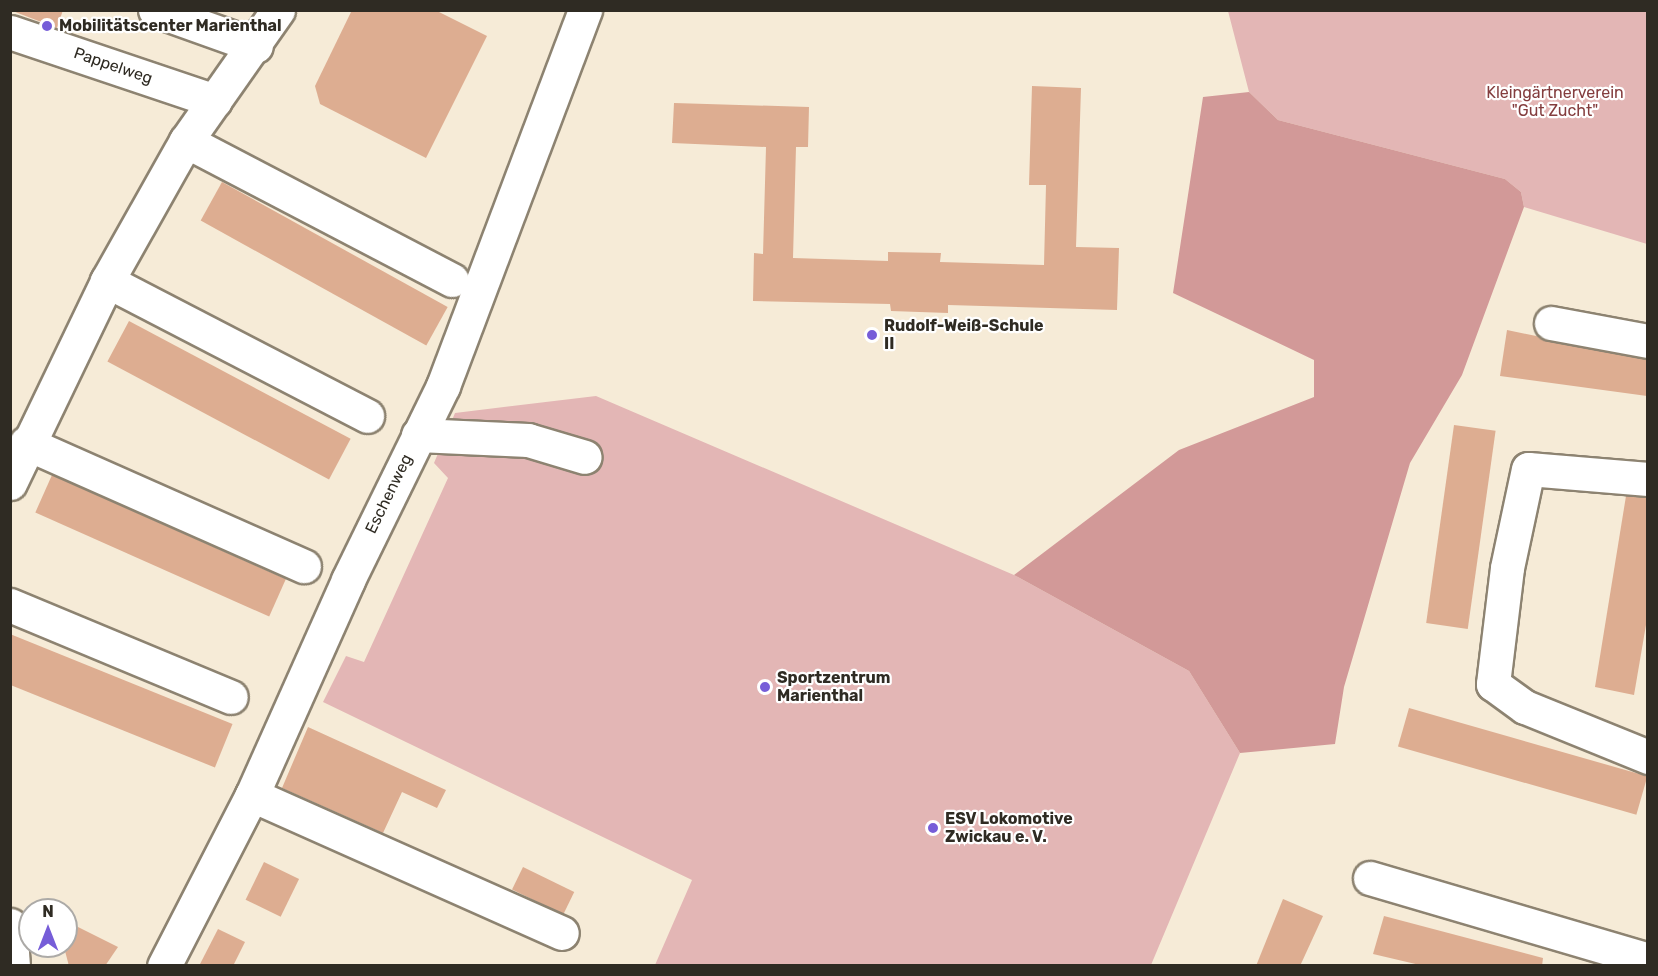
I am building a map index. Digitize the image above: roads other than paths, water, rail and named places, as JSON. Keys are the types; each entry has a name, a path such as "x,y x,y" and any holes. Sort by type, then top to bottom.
{"street":[{"path":"156,10 256,46"},
{"path":"10,483 26,443 107,281 186,141 256,46 278,10"},
{"name":"Eschenweg","path":"164,966 252,795 418,435 443,386 585,10"},
{"name":"Pappelweg","path":"10,32 215,101"},
{"path":"186,141 452,280"},
{"path":"107,281 367,416"},
{"path":"1551,322 1647,341"},
{"path":"418,435 528,440 585,457"},
{"path":"26,443 304,566"},
{"path":"1647,479 1528,469 1507,568 1492,684 1525,706 1647,758"},
{"path":"10,605 231,697"},
{"path":"252,795 562,933"},
{"path":"1370,878 1647,960"},
{"path":"10,926 13,966"}],"place":[{"name":"Mobilitätscenter Marienthal","path":"47,26"},
{"name":"Rudolf-Weiß-Schule II","path":"872,335"},
{"name":"Sportzentrum Marienthal","path":"765,687"},
{"name":"ESV Lokomotive Zwickau e. V.","path":"933,828"}],"park label":[{"name":"Kleingärtnerverein \"Gut Zucht\"","path":"1555,102"}]}
